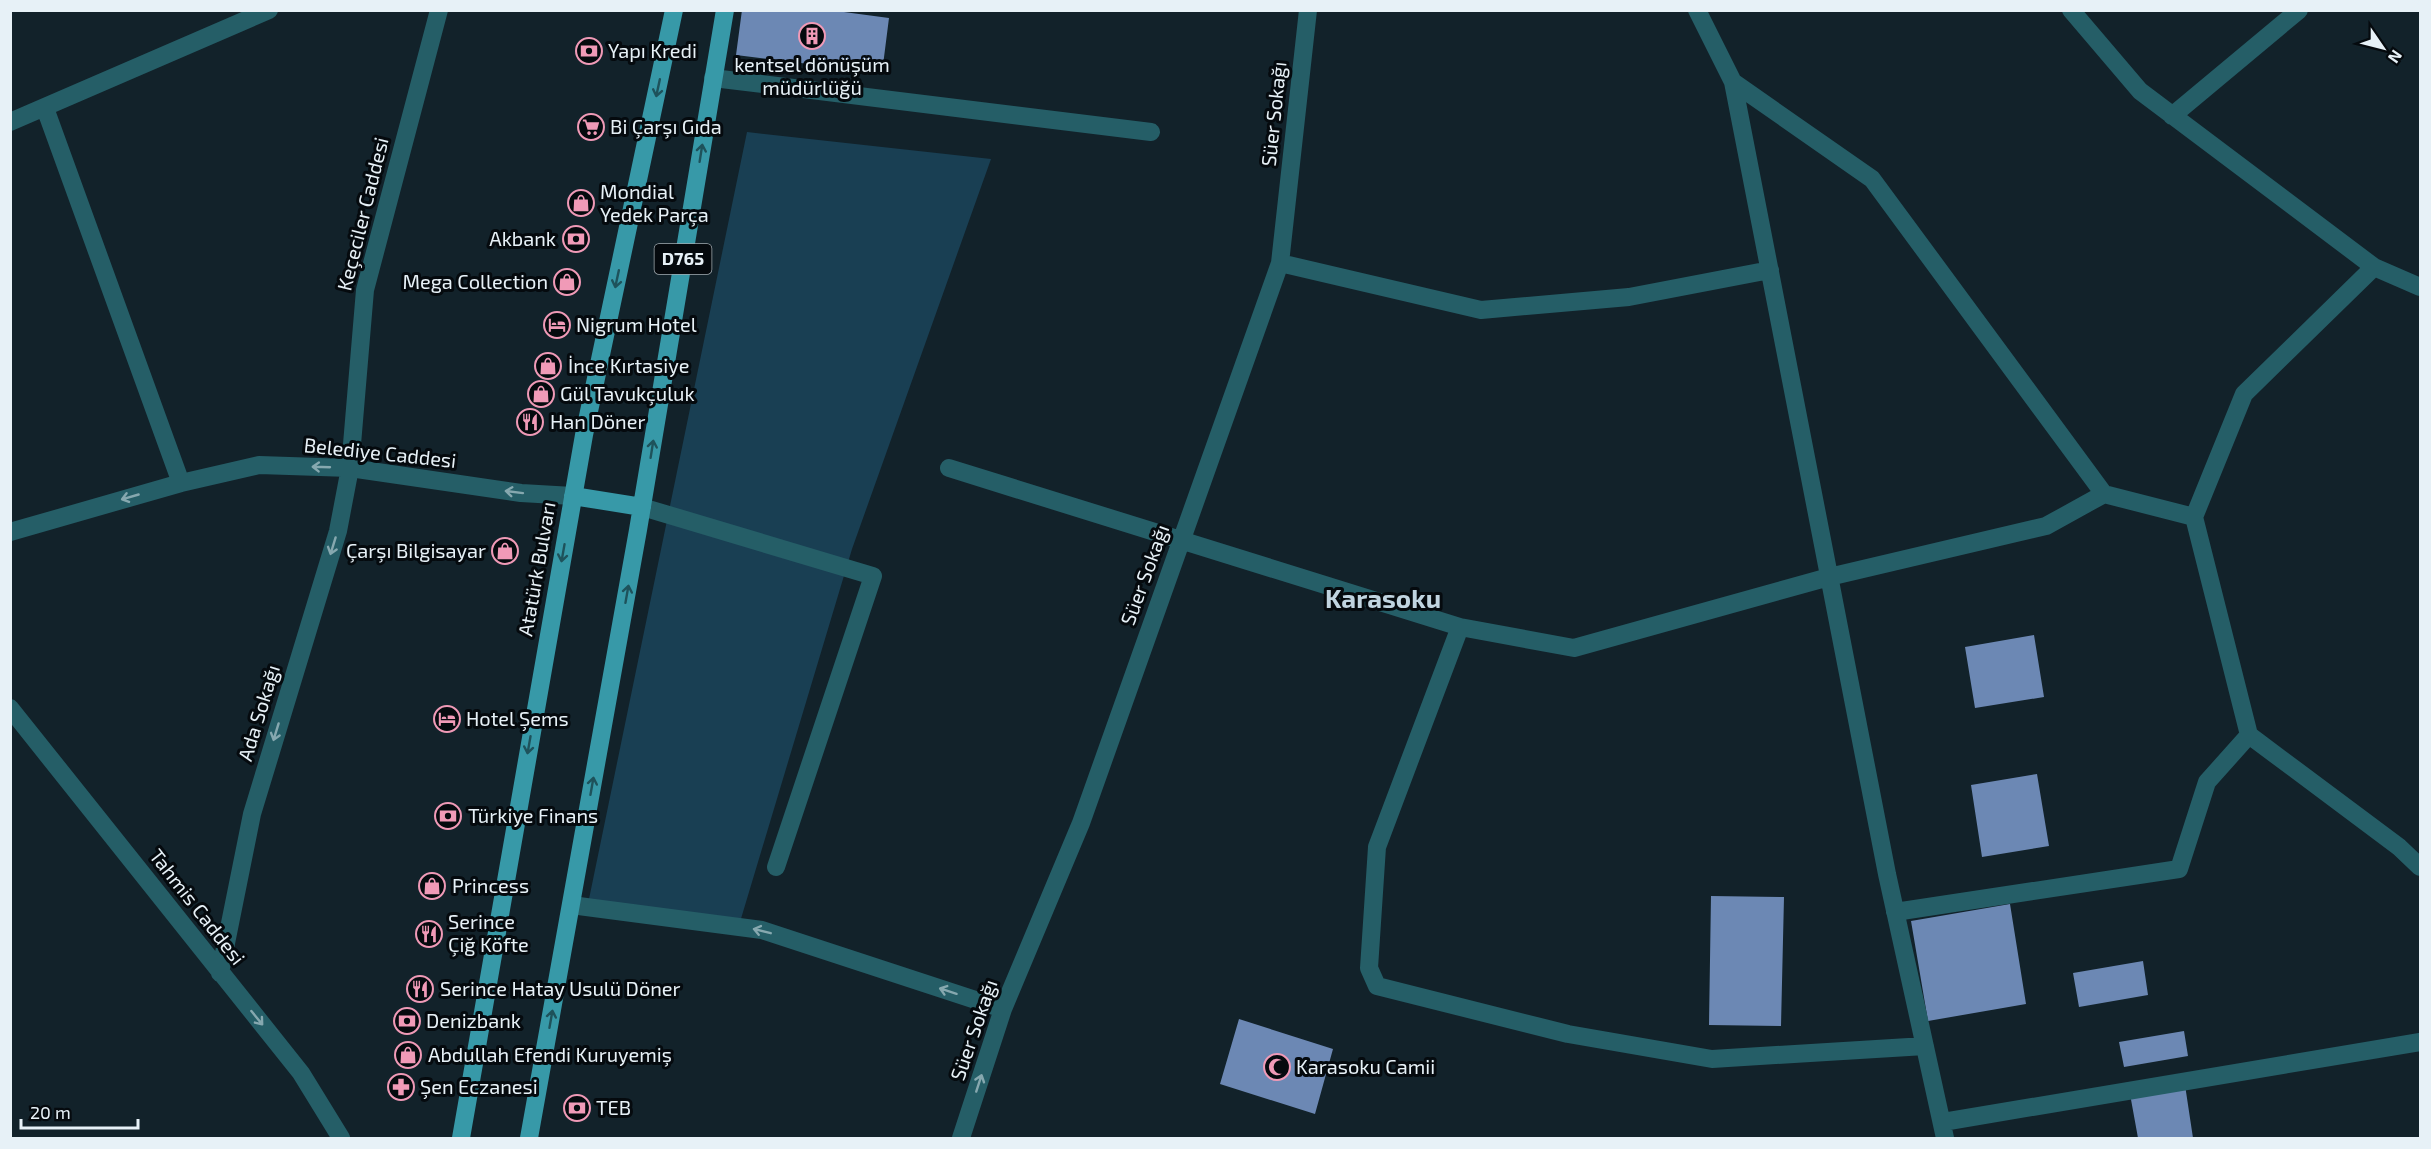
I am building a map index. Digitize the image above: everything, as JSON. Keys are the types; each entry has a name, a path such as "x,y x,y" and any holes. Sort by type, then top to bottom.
{"main road":[{"name":"Atatürk Bulvarı","path":"460,1138 573,496 674,10"},
{"name":"D765","path":"529,1138 642,507 725,10"},
{"path":"573,496 642,507"}],"street":[{"path":"10,122 269,10"},
{"name":"Keçeciler Caddesi","path":"350,468 365,290 438,10"},
{"name":"Süer Sokağı","path":"961,1138 1003,1009 1081,823 1280,263 1308,10"},
{"path":"1697,10 1733,82 1895,912 1944,1130 2421,1042"},
{"path":"2071,10 2140,91 2374,267 2421,287"},
{"path":"2172,116 2299,10"},
{"path":"713,78 1152,132"},
{"path":"1733,82 1872,179 2104,494 2194,517"},
{"path":"45,108 181,483"},
{"path":"1280,263 1481,310 1629,297 1770,270"},
{"path":"2374,267 2244,394 2194,517 2249,735 2399,847 2421,867"},
{"name":"Belediye Caddesi","path":"10,532 181,483 259,465 350,468 521,493 573,496"},
{"name":"Ada Sokağı","path":"220,973 252,814 338,531 350,468"},
{"path":"949,468 1460,627 1574,648 1829,577 2046,526 2104,494"},
{"path":"642,507 873,576 776,867"},
{"path":"1460,627 1377,848 1370,968 1377,986 1568,1034 1712,1059 1925,1046"},
{"name":"Tahmis Caddesi","path":"10,708 301,1072 341,1138"},
{"path":"1895,912 2179,869 2207,782 2249,735"},
{"path":"571,905 762,930 1003,1009"}],"shaded area":[{"path":"747,132 991,159 852,549 740,922 589,899"}],"building":[{"name":"kentsel dönüşüm müdürlüğü","path":"742,10 829,10 889,18 882,73 736,55"},
{"path":"2034,635 2044,697 1975,708 1965,647"},
{"path":"2037,774 2049,846 1982,857 1971,785"},
{"path":"1711,896 1784,897 1781,1026 1709,1025"},
{"path":"2010,904 2026,1004 1928,1021 1911,921"},
{"path":"2143,961 2148,995 2079,1007 2073,973"},
{"name":"Karasoku Camii","path":"1239,1019 1333,1049 1315,1114 1220,1084"},
{"path":"2184,1031 2188,1056 2124,1067 2119,1042"},
{"path":"2185,1085 2193,1138 2138,1138 2130,1094"}],"place":[{"name":"kentsel dönüşüm müdürlüğü","path":"812,36"},
{"name":"Yapı Kredi","path":"589,51"},
{"name":"Bi Çarşı Gıda","path":"591,127"},
{"name":"Mondial Yedek Parça","path":"581,203"},
{"name":"Akbank","path":"576,239"},
{"name":"Mega Collection","path":"567,282"},
{"name":"Nigrum Hotel","path":"557,325"},
{"name":"İnce Kırtasiye","path":"548,366"},
{"name":"Gül Tavukçuluk","path":"541,394"},
{"name":"Han Döner","path":"530,422"},
{"name":"Çarşı Bilgisayar","path":"505,551"},
{"name":"Hotel Şems","path":"447,719"},
{"name":"Türkiye Finans","path":"448,816"},
{"name":"Princess","path":"432,886"},
{"name":"Serince Çiğ Köfte","path":"429,934"},
{"name":"Serince Hatay Usulü Döner","path":"420,989"},
{"name":"Denizbank","path":"407,1021"},
{"name":"Abdullah Efendi Kuruyemiş","path":"408,1055"},
{"name":"Karasoku Camii","path":"1277,1067"},
{"name":"Şen Eczanesi","path":"401,1087"},
{"name":"TEB","path":"577,1108"}],"district":[{"name":"Karasoku","path":"1383,599"}]}
